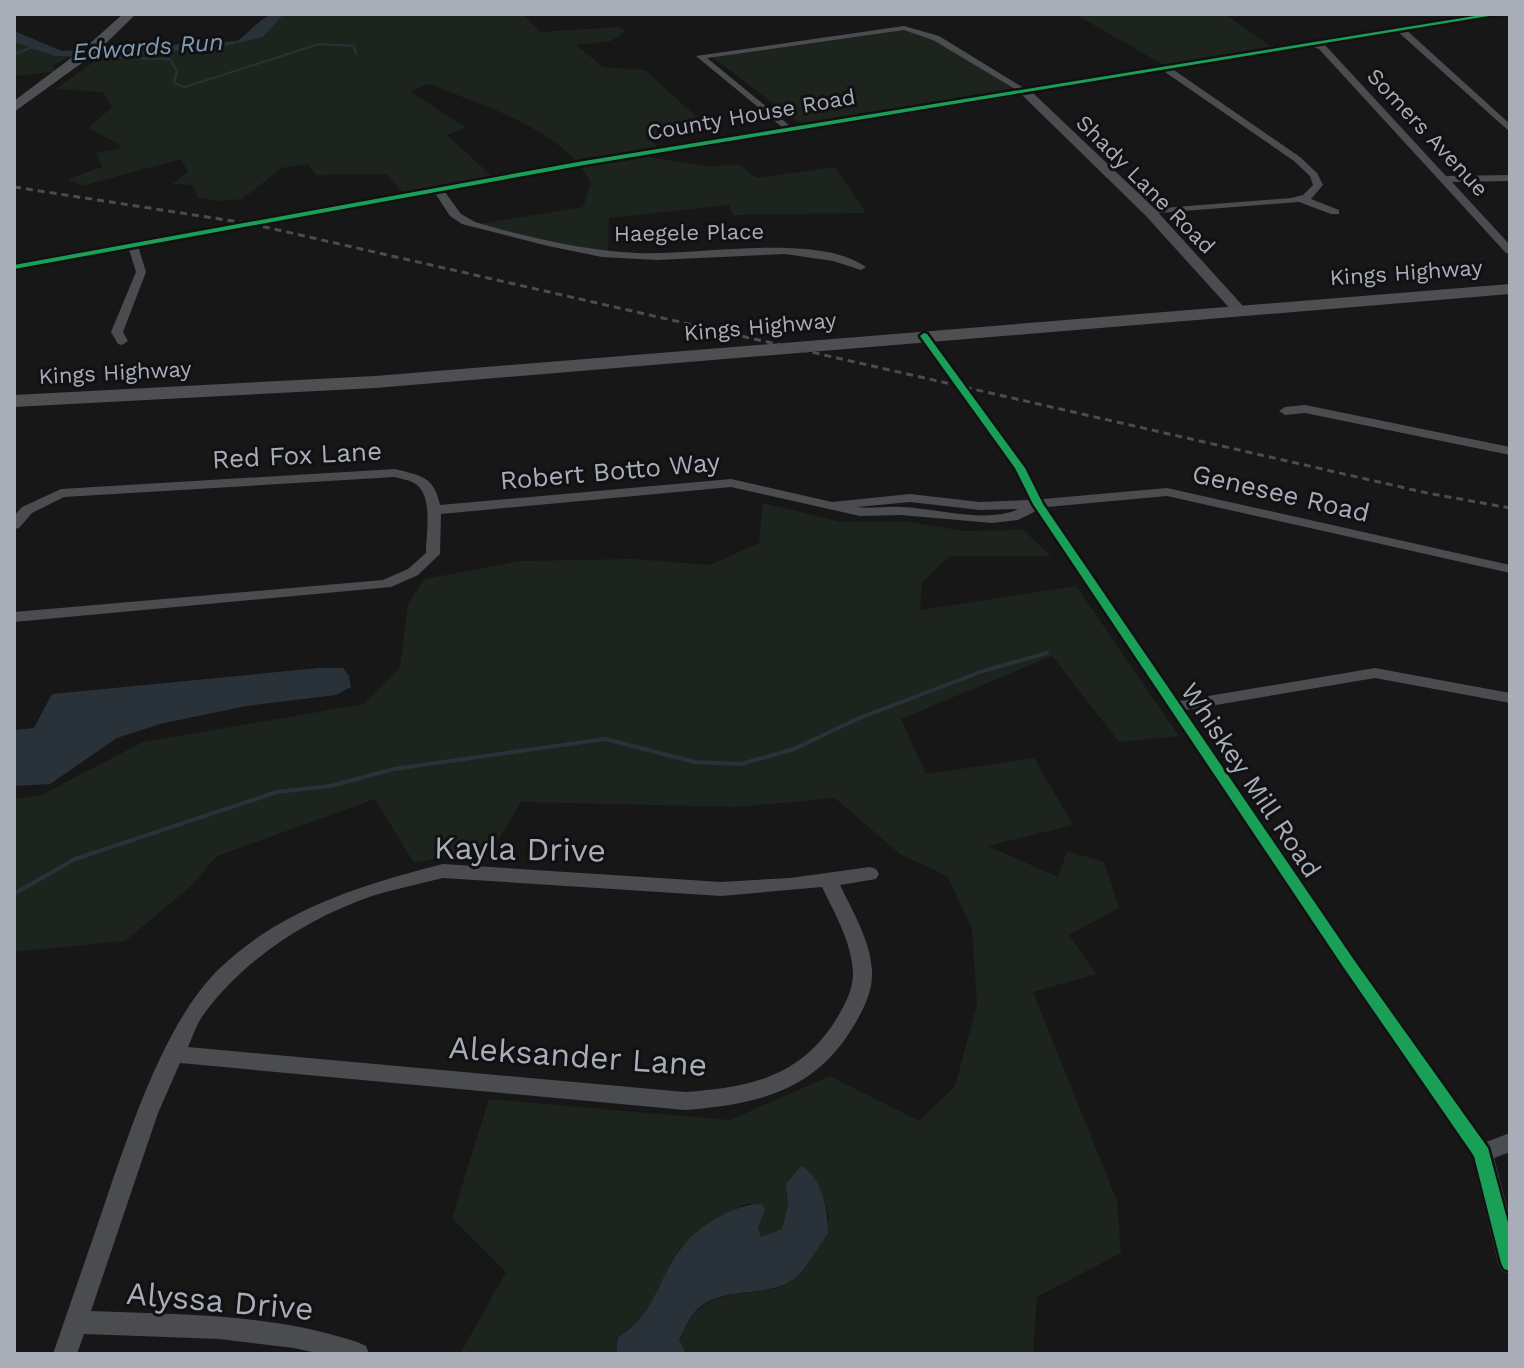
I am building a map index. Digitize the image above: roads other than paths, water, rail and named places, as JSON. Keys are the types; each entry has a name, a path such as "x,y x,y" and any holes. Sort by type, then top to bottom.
{"main road":[{"path":"14,108 92,49 130,14"},
{"name":"Kings Highway","path":"14,401 375,382 1510,289"}],"street":[{"name":"County House Road","path":"14,267 787,128 1498,14"},
{"path":"787,128 700,56 904,28 936,38 1023,90"},
{"path":"1400,29 1505,120 1510,129"},
{"name":"Somers Avenue","path":"1314,44 1322,47 1510,251"},
{"path":"1165,68 1297,159 1314,175 1316,189 1301,199"},
{"name":"Shady Lane Road","path":"1023,90 1150,212 1238,309"},
{"path":"1444,179 1510,178"},
{"name":"Haegele Place","path":"438,190 460,219 527,238 608,254 658,257 733,250 797,251 835,256 861,267"},
{"path":"1150,212 1301,199 1335,212"},
{"path":"122,341 117,332 141,272 133,246"},
{"name":"Whiskey Mill Road","path":"924,336 1020,468 1038,504 1174,707 1482,1153 1510,1263"},
{"path":"1285,411 1305,409 1510,451"},
{"name":"Red Fox Lane","path":"14,525 27,510 61,493 395,473 418,479 430,489 434,510"},
{"name":"Robert Botto Way","path":"434,510 731,483 860,512 901,511 992,519 1013,517 1038,504"},
{"name":"Genesee Road","path":"1038,504 1167,492 1510,569"},
{"path":"14,617 386,584 413,572 433,554 434,510"},
{"path":"1174,707 1375,673 1510,698"},
{"name":"Kayla Drive","path":"65,1354 147,1113 194,1011 227,973 263,944 320,909 408,878 443,871 721,889 870,874"},
{"name":"Aleksander Lane","path":"174,1054 685,1101 739,1098 779,1084 811,1064 837,1039 862,986 858,949 828,880"},
{"path":"1482,1153 1510,1142"},
{"name":"Alyssa Drive","path":"75,1322 284,1334 334,1344 357,1354"}],"water":[{"name":"Edwards Run","path":"272,14 284,14 263,37 221,47 99,58 54,56 14,42 14,31 62,51 237,41"},
{"path":"343,668 349,676 351,687 336,695 246,706 160,724 117,738 50,784 14,786 14,730 34,728 52,694"},
{"path":"801,1166 819,1187 827,1215 828,1234 800,1273 777,1287 724,1296 700,1307 689,1319 679,1339 686,1354 616,1354 618,1337 640,1318 674,1259 697,1231 741,1207 762,1204 765,1210 758,1227 761,1237 782,1229 788,1205 786,1184"}],"waterway":[{"name":"Edwards Run","path":"109,54 123,58 170,59 177,71 174,83 185,87 319,44 354,46 356,54"},
{"path":"14,54 35,46"},
{"path":"14,894 75,859 277,792 330,786 394,769 605,739 695,762 741,764 794,749 857,719 983,671 1047,653"}],"railway":[{"path":"14,187 252,224 1427,493 1510,508"}]}
